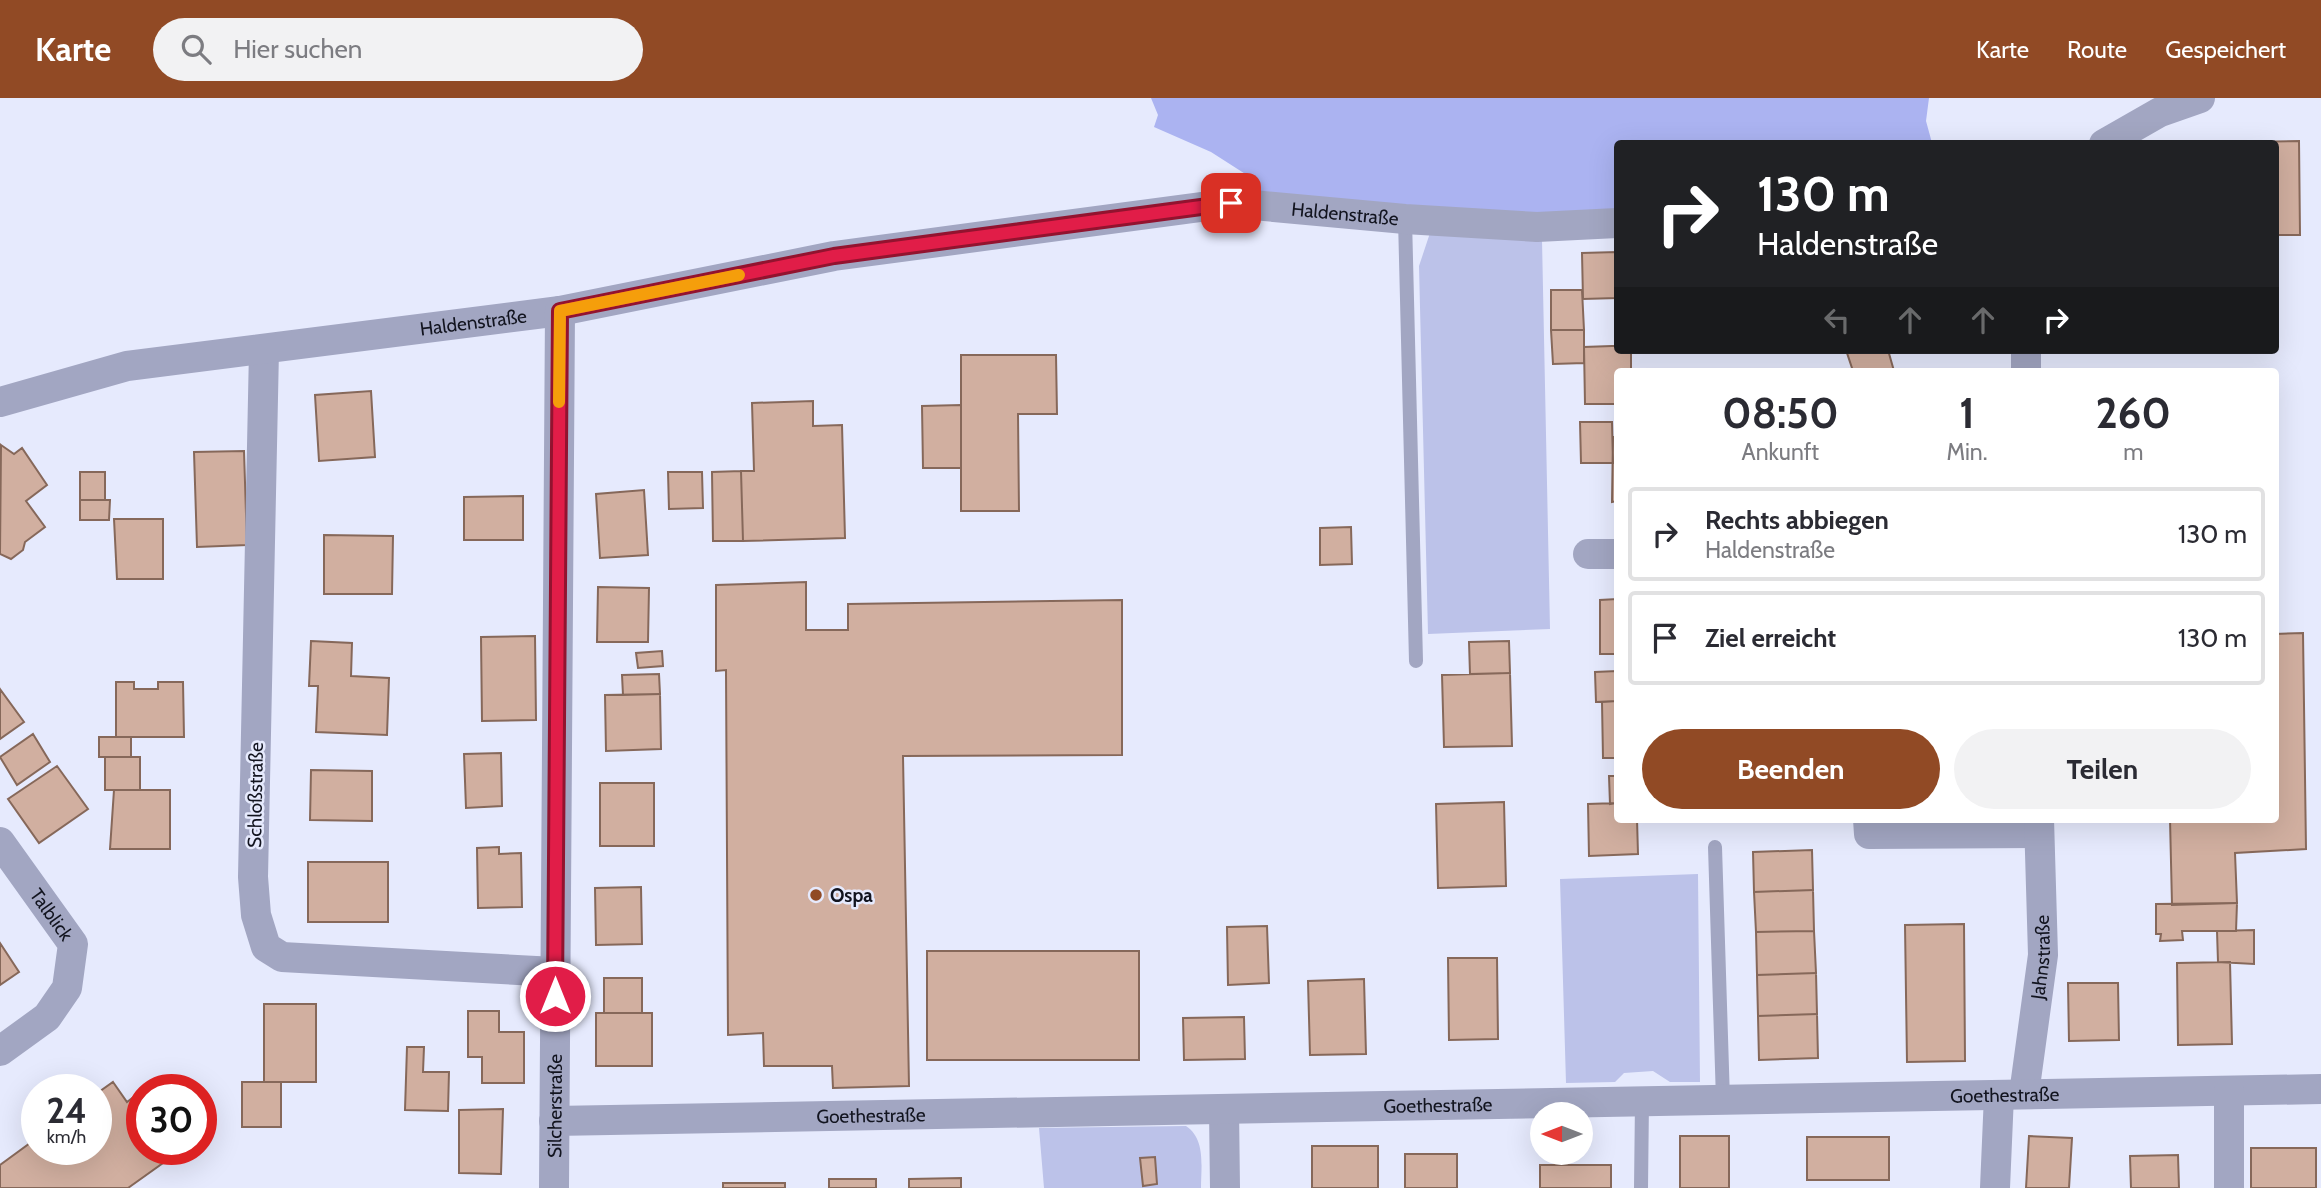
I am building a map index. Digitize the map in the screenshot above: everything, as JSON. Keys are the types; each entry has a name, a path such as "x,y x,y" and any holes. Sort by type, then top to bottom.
{"street":[{"path":"2111,140 2160,113 2200,98"},
{"name":"Haldenstraße","path":"0,402 127,366 560,311 834,256 1231,203 1405,219 1537,227 1614,223"},
{"name":"Silcherstraße","path":"554,1188 560,311"},
{"name":"Schloßstraße","path":"264,350 253,877 256,915 265,947 282,957 555,972"},
{"path":"1588,554 1614,554"},
{"path":"1868,823 1869,834 2039,826"},
{"name":"Jahnstraße","path":"1995,1188 2011,1095 2042,955 2039,826"},
{"name":"Talblick","path":"0,842 73,944 67,988 47,1017 0,1051"},
{"name":"Goethestraße","path":"554,1121 2321,1089"},
{"path":"2229,1091 2229,1188"},
{"path":"1224,1109 1225,1188"}],"lane":[{"path":"1405,219 1416,661"},
{"path":"1715,847 1723,1100"},
{"path":"1641,1188 1642,1101"}],"shaded area":[{"path":"1151,98 1929,98 1926,121 1931,140 1614,140 1614,209 1549,213 1409,207 1260,194 1250,177 1211,152 1154,127 1158,115"},
{"path":"1430,233 1542,240 1550,629 1428,634 1419,266"},
{"path":"1698,874 1700,1082 1670,1082 1653,1071 1624,1073 1615,1082 1566,1083 1560,879"},
{"path":"1186,1126 1197,1138 1200,1146 1201,1188 1044,1188 1039,1128"}],"building":[{"path":"2279,141 2299,141 2300,235 2279,235"},
{"path":"1614,252 1614,298 1583,299 1582,253"},
{"path":"1551,290 1582,290 1584,330 1551,330"},
{"path":"1551,330 1584,330 1584,363 1553,364"},
{"path":"1614,346 1614,354 1631,354 1631,368 1614,368 1614,404 1585,404 1584,347"},
{"path":"1847,354 1889,354 1893,368 1852,368"},
{"path":"961,355 1056,355 1057,414 1018,414 1019,511 961,511"},
{"path":"371,391 375,457 319,461 315,395"},
{"path":"813,401 813,426 842,425 845,538 743,541 741,471 754,471 752,403"},
{"path":"961,405 961,468 923,468 922,406"},
{"path":"1580,422 1612,422 1613,463 1581,463"},
{"path":"1613,437 1614,437 1614,502"},
{"path":"1,445 14,454 22,448 47,485 26,501 45,527 25,542 23,550 11,559 0,554"},
{"path":"244,451 247,545 197,547 194,452"},
{"path":"741,471 743,541 713,541 712,472"},
{"path":"80,472 105,472 105,500 80,500"},
{"path":"668,472 702,472 703,508 669,509"},
{"path":"644,490 648,555 600,558 596,494"},
{"path":"523,496 523,540 464,540 464,497"},
{"path":"80,500 110,500 109,520 80,520"},
{"path":"114,519 163,519 163,579 117,579"},
{"path":"1351,527 1352,564 1320,565 1320,528"},
{"path":"324,535 393,536 392,594 324,594"},
{"name":"Ospa","path":"806,582 806,630 848,630 848,604 1122,600 1122,755 903,756 909,1086 833,1088 832,1066 764,1066 763,1033 728,1035 726,670 716,671 716,585"},
{"path":"598,587 649,588 648,642 597,642"},
{"path":"1614,599 1614,654 1600,654 1600,600"},
{"path":"2303,633 2306,849 2235,853 2237,903 2172,905 2170,823 2279,823 2279,634"},
{"path":"535,636 536,720 482,721 481,637"},
{"path":"311,641 352,643 351,676 389,678 387,735 316,732 318,686 309,686"},
{"path":"1509,641 1510,673 1470,674 1469,642"},
{"path":"662,651 663,666 638,668 636,653"},
{"path":"1614,671 1614,701 1596,702 1595,672"},
{"path":"1510,673 1512,746 1444,747 1442,675"},
{"path":"659,674 660,694 623,695 622,675"},
{"path":"116,682 134,682 134,689 158,689 158,682 183,682 184,737 116,737"},
{"path":"0,689 24,722 0,739"},
{"path":"660,694 661,749 606,751 605,695"},
{"path":"1614,701 1614,758 1603,758 1602,702"},
{"path":"33,734 50,762 17,785 0,757"},
{"path":"99,737 131,737 131,757 99,757"},
{"path":"501,753 502,806 466,808 464,754"},
{"path":"105,757 140,757 140,790 105,790"},
{"path":"57,766 88,809 39,843 8,799"},
{"path":"311,770 372,771 372,821 310,820"},
{"path":"1609,776 1614,776 1614,803 1610,804"},
{"path":"600,783 654,783 654,846 600,846"},
{"path":"114,790 170,790 170,849 110,849"},
{"path":"1504,802 1506,886 1438,888 1436,804"},
{"path":"1614,803 1614,823 1637,823 1638,854 1589,856 1588,804"},
{"path":"499,847 499,854 521,853 522,907 478,908 477,848"},
{"path":"1812,850 1813,890 1754,892 1753,852"},
{"path":"308,862 388,862 388,922 308,922"},
{"path":"641,887 642,944 596,945 595,888"},
{"path":"1813,890 1814,931 1756,932 1754,892"},
{"path":"2237,903 2236,931 2182,931 2183,940 2160,941 2161,934 2156,934 2156,904"},
{"path":"1964,924 1965,1061 1907,1062 1905,925"},
{"path":"1267,926 1269,983 1228,985 1227,927"},
{"path":"2254,930 2254,964 2218,962 2217,931"},
{"path":"1814,931 1816,973 1757,975 1756,932"},
{"path":"0,943 19,972 0,985"},
{"path":"927,951 1139,951 1139,1060 927,1060"},
{"path":"1448,958 1497,958 1498,1039 1449,1040"},
{"path":"2230,962 2232,1044 2178,1045 2177,963"},
{"path":"1816,973 1817,1014 1758,1016 1757,975"},
{"path":"604,978 642,978 642,1013 604,1013"},
{"path":"1364,979 1366,1054 1310,1055 1308,981"},
{"path":"2068,983 2118,983 2119,1040 2069,1041"},
{"path":"264,1004 316,1004 316,1082 264,1082"},
{"path":"468,1011 499,1011 499,1032 524,1032 524,1083 482,1083 482,1057 468,1057"},
{"path":"596,1013 652,1013 652,1066 596,1066"},
{"path":"1817,1014 1818,1058 1759,1060 1758,1016"},
{"path":"1244,1017 1245,1059 1184,1060 1183,1018"},
{"path":"407,1047 424,1047 423,1072 449,1072 448,1111 405,1110"},
{"path":"242,1082 281,1082 281,1127 242,1127"},
{"path":"112,1083 126,1101 126,1165 160,1165 128,1188 0,1188 0,1165 21,1150 21,1165 112,1165"},
{"path":"503,1109 501,1174 459,1173 459,1110"},
{"path":"1680,1136 1729,1136 1729,1188 1680,1188"},
{"path":"2029,1136 2072,1138 2069,1188 2026,1188"},
{"path":"1807,1137 1889,1137 1889,1180 1807,1180"},
{"path":"1312,1146 1378,1146 1378,1188 1312,1188"},
{"path":"2251,1148 2316,1148 2316,1188 2251,1188"},
{"path":"1405,1154 1457,1154 1457,1188 1405,1188"},
{"path":"2178,1155 2179,1188 2131,1188 2130,1156"},
{"path":"1155,1157 1157,1184 1143,1186 1140,1158"},
{"path":"1611,1165 1611,1188 1540,1188 1540,1166"},
{"path":"961,1178 961,1188 909,1188 909,1179"},
{"path":"829,1179 876,1179 876,1188 829,1188"},
{"path":"723,1183 785,1183 785,1188 723,1188"}],"slow traffic":[{"path":"559,402 560,311 739,275"}],"place":[{"name":"Ospa","path":"816,895"}],"route":[{"path":"555,996 560,311 834,256 1231,203"}]}
